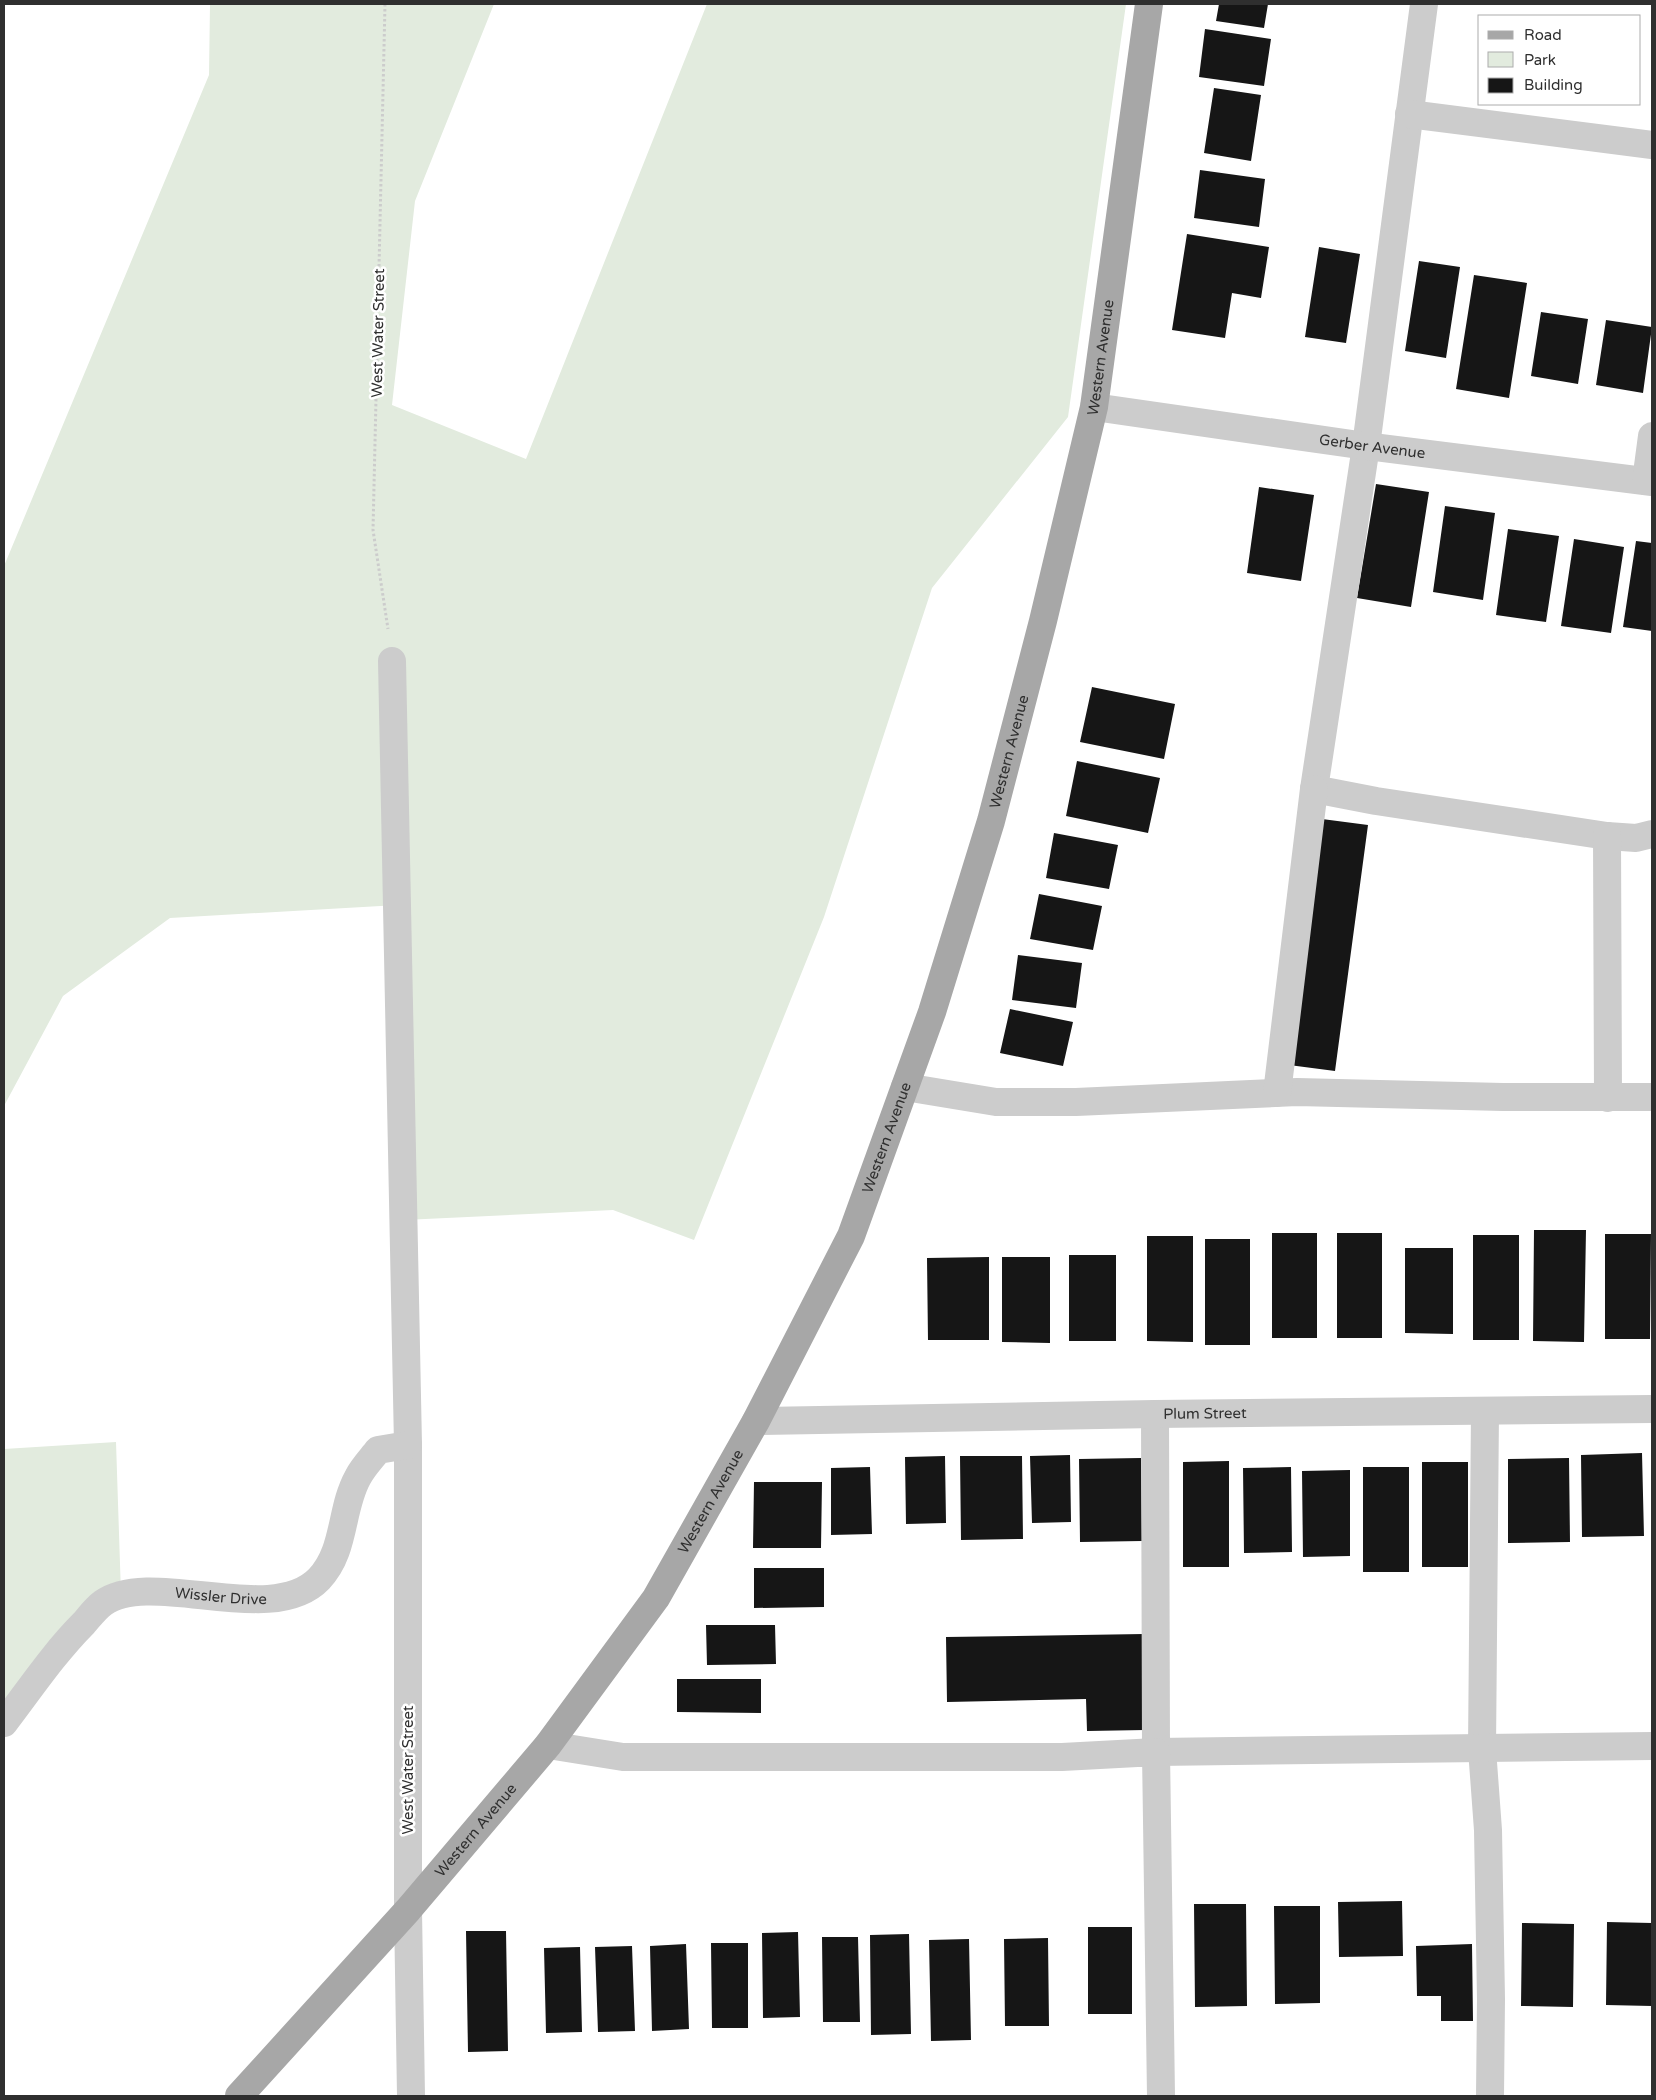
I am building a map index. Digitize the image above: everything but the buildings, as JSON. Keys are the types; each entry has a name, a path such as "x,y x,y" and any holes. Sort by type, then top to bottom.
{"main road":[{"name":"Western Avenue","path":"239,2096 408,1910 548,1745 656,1598 756,1421 852,1236 932,1012 991,822 1043,621 1094,407 1149,4"}],"street":[{"path":"1277,1093 1314,789 1366,446 1424,4"},
{"path":"1409,114 1652,145"},
{"name":"Gerber Avenue","path":"1094,407 1366,446 1649,481"},
{"path":"1649,481 1652,436"},
{"name":"West Water Street","path":"392,661 408,1445 408,1910 411,2096"},
{"path":"1314,789 1376,801 1606,836 1636,838 1652,834"},
{"path":"1606,836 1608,1098"},
{"path":"905,1087 996,1102 1076,1102 1277,1093 1652,1097"},
{"name":"Plum Street","path":"756,1421 1155,1414 1652,1409"},
{"path":"1485,1411 1482,1748 1488,1830 1491,1989 1490,2096"},
{"path":"1155,1414 1156,1752 1161,2096"},
{"name":"Wissler Drive","path":"4,1723 69,1638 103,1603 121,1594 146,1592 262,1600 297,1593 319,1580 337,1552 358,1477 378,1450 408,1445"},
{"path":"548,1745 633,1757 1052,1757 1156,1752 1652,1746"}],"path":[{"name":"West Water Street","path":"385,4 373,530 392,661"}],"green space":[{"path":"210,4 494,4 415,201 392,405 526,459 707,4 1126,4 1068,417 932,588 824,917 694,1240 613,1210 404,1220 398,905 170,918 63,996 4,1106 4,566 209,75"},
{"path":"116,1442 121,1594 4,1723 4,1449"}]}
